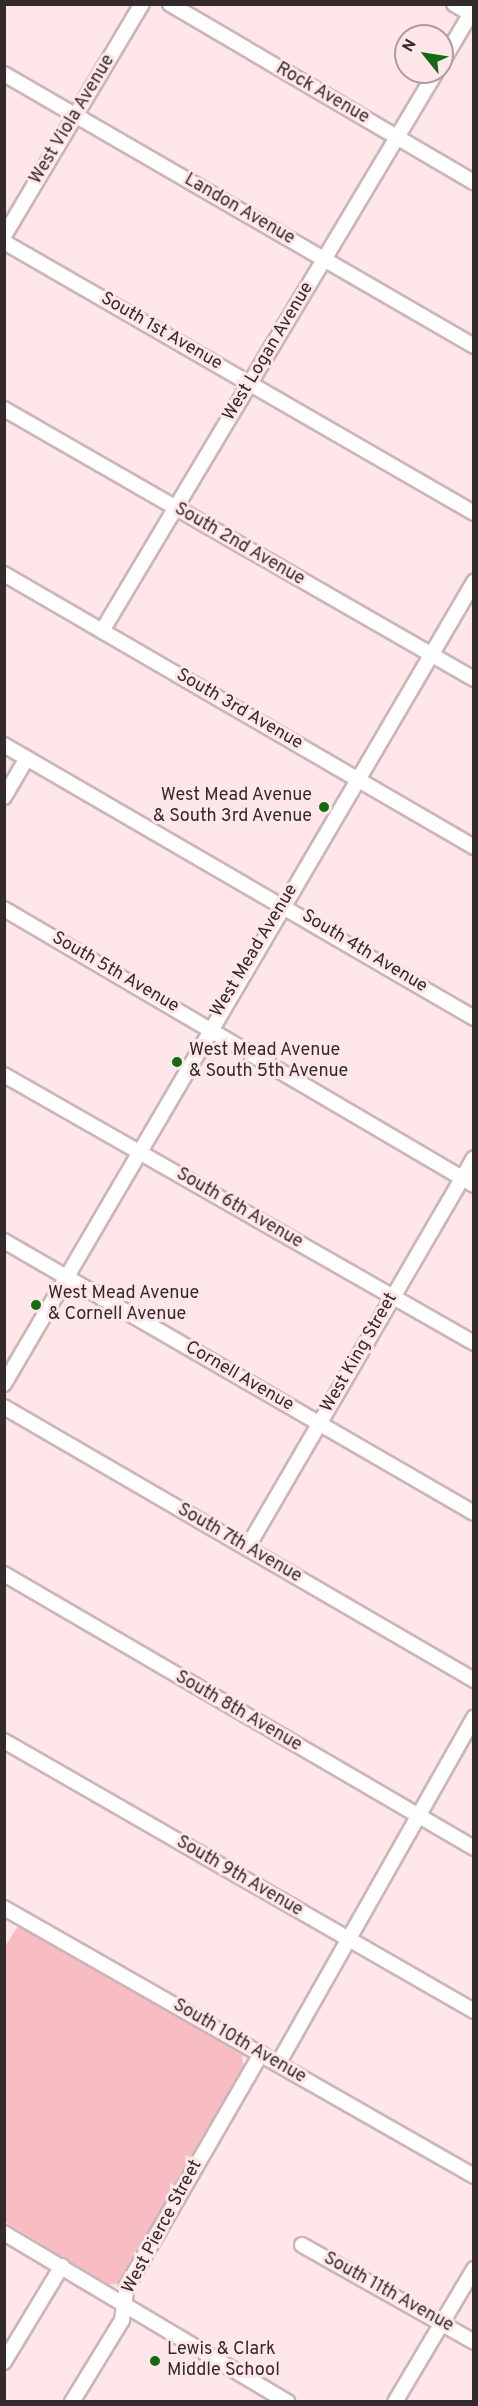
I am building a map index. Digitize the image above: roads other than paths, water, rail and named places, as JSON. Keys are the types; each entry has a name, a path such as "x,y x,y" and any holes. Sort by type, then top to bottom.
{"street":[{"name":"West Viola Avenue","path":"4,236 142,4"},
{"name":"Rock Avenue","path":"170,4 474,182"},
{"path":"454,4 472,12 454,42"},
{"name":"Landon Avenue","path":"4,74 474,346"},
{"name":"West Logan Avenue","path":"102,631 429,84"},
{"name":"South 1st Avenue","path":"4,242 474,513"},
{"name":"South 2nd Avenue","path":"4,409 474,679"},
{"name":"South 3rd Avenue","path":"4,574 474,847"},
{"name":"West Mead Avenue","path":"4,1384 429,654 474,582"},
{"name":"South 4th Avenue","path":"4,745 283,904 474,1018"},
{"path":"4,796 27,758"},
{"name":"South 5th Avenue","path":"4,909 210,1028 468,1182"},
{"name":"South 6th Avenue","path":"4,1075 474,1343"},
{"name":"West King Street","path":"247,1548 392,1295 468,1182 474,1158"},
{"name":"Cornell Avenue","path":"4,1241 474,1513"},
{"name":"South 7th Avenue","path":"4,1407 474,1680"},
{"name":"South 8th Avenue","path":"4,1574 474,1848"},
{"path":"278,2064 474,1718"},
{"name":"South 9th Avenue","path":"4,1741 474,2011"},
{"name":"South 10th Avenue","path":"4,1908 474,2176"},
{"name":"West Pierce Street","path":"72,2402 122,2320 128,2286 261,2055"},
{"path":"4,2233 108,2291 123,2306 288,2402"},
{"name":"South 11th Avenue","path":"302,2245 474,2342"},
{"path":"4,2362 62,2266"},
{"path":"395,2402 474,2269"}],"place":[{"name":"West Mead Avenue & South 3rd Avenue","path":"324,807"},
{"name":"West Mead Avenue & South 5th Avenue","path":"177,1062"},
{"name":"West Mead Avenue & Cornell Avenue","path":"36,1305"},
{"name":"Lewis & Clark Middle School","path":"155,2361"}]}
